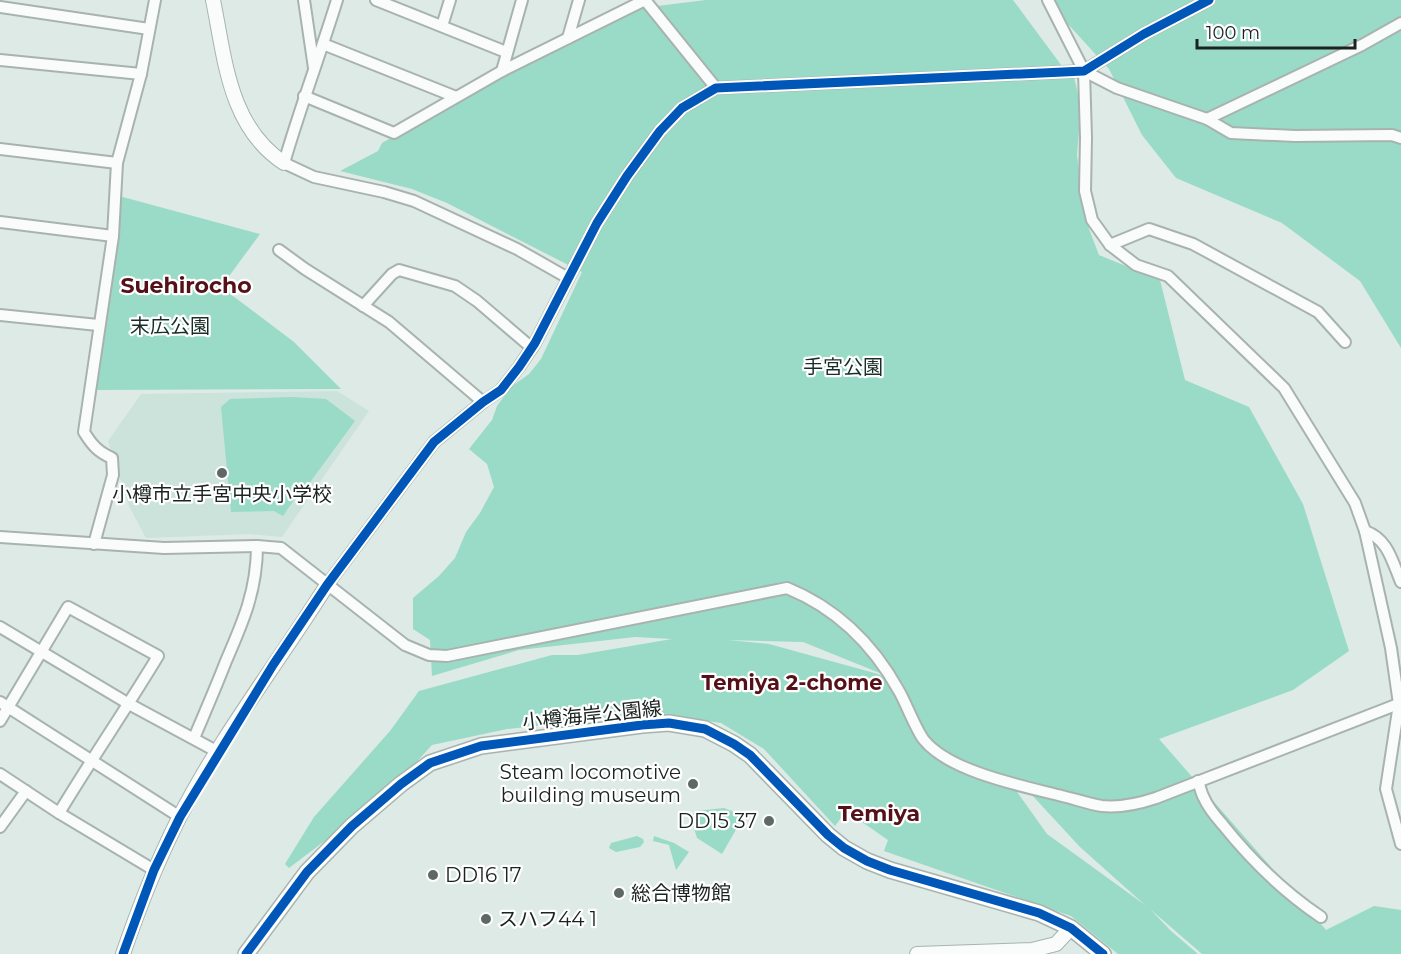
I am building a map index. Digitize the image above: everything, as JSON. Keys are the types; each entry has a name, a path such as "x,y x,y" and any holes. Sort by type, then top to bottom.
{"main road":[{"name":"小樽海岸公園線","path":"246,954 307,872 352,826 401,784 430,763 480,746 669,723 705,729 750,755 828,835 844,848 867,861 890,870 1039,913 1071,928 1103,954"}],"street":[{"path":"94,544 113,475 112,459 93,447 84,432 98,325 105,298 113,236 117,163 141,74 155,0"},
{"path":"213,0 232,95 245,124 267,151 284,164 314,177 414,201 507,244 568,278"},
{"path":"304,0 315,70"},
{"path":"284,164 304,96 315,70 337,0"},
{"path":"376,0 506,52"},
{"path":"442,26 450,0"},
{"path":"502,71 522,0"},
{"path":"568,38 579,0"},
{"path":"304,96 394,134 502,71 645,0 716,88"},
{"path":"1048,0 1084,71 1085,191 1092,220 1110,245 1136,265 1168,276 1284,388 1355,503 1365,531 1391,648 1400,704 1386,789 1401,844"},
{"path":"123,954 154,870 180,817 273,665 327,585 434,442 501,390 519,367 532,348 597,223 627,176 660,131 682,108 716,88 1084,71 1144,34 1209,0"},
{"path":"0,7 149,29"},
{"path":"1207,119 1362,45 1401,23"},
{"path":"323,44 456,97"},
{"path":"0,60 141,74"},
{"path":"1084,71 1117,88 1207,119 1231,133 1295,136 1392,135 1401,138"},
{"path":"0,149 117,163"},
{"path":"0,222 113,236"},
{"path":"1110,245 1149,228 1193,244 1318,312 1345,342"},
{"path":"279,250 389,322 483,402"},
{"path":"363,306 392,274 399,270 455,286 477,301 532,348"},
{"path":"0,315 98,325"},
{"path":"1365,531 1374,534 1384,543 1401,582"},
{"path":"0,537 164,548 257,546 281,548 405,645 429,655 447,656 787,588 808,597 835,614 857,632 880,660 923,739 941,756 1001,780 1102,806 1130,806 1156,798 1400,704"},
{"path":"194,738 246,615 257,566 257,546"},
{"path":"0,721 4,704 42,653 68,607 158,656 59,813"},
{"path":"0,627 129,704 218,752"},
{"path":"4,704 180,817"},
{"path":"0,774 59,813 154,870"},
{"path":"1198,780 1210,809 1232,837 1301,904 1321,917"},
{"path":"0,827 26,791"},
{"path":"917,954 1032,950 1056,944 1071,928"}],"shaded area":[{"name":"小樽市立手宮中央小学校","path":"337,391 369,411 282,537 249,534 146,538 129,506 108,441 141,394"}],"green space":[{"name":"手宮公園","path":"706,0 1013,0 1067,73 1074,77 1081,107 1077,155 1084,206 1089,229 1099,255 1160,280 1185,380 1249,407 1303,504 1349,651 1293,690 1159,739 1326,930 1374,906 1401,910 1401,954 1202,954 1150,909 1198,954 1118,954 1071,916 884,851 888,840 846,811 835,826 764,749 721,723 654,713 507,729 432,745 401,779 347,824 289,868 285,864 314,817 390,731 419,691 552,655 578,655 672,639 635,637 519,650 432,676 430,640 413,629 413,598 439,576 455,558 466,532 480,513 494,487 487,464 469,449 492,420 497,406 511,387 529,374 541,359 582,272 447,203 412,189 340,171 378,151 382,143 491,81 645,5 649,7","holes":["728,640 803,642 902,682 906,690 878,674 769,644","1007,778 1018,780 1080,847 1145,905 1047,834"]},
{"path":"1046,0 1401,0 1401,348 1360,281 1282,223 1176,178 1142,135 1109,69"},
{"name":"末広公園","path":"119,196 260,234 221,287 294,342 341,389 95,390"},
{"path":"292,397 326,399 355,421 308,485 304,485 283,516 274,511 231,512 221,407 230,399"},
{"path":"724,808 739,814 742,819 722,854 697,838 691,818 695,811"},
{"path":"637,836 644,842 640,847 616,852 609,848 611,843"},
{"path":"654,836 674,843 689,852 676,870 669,845 653,841"}],"cycle path":[{"path":"123,954 154,870 180,817 273,665 327,585 434,442 501,390 519,367 535,343 597,223 627,176 660,131 682,108 716,88 1084,71 1144,34 1209,0"},
{"path":"246,954 307,872 352,826 401,784 430,763 481,746 669,723 705,729 750,755 828,835 844,848 867,861 890,870 1039,913 1071,928 1103,954"}],"place":[{"name":"小樽市立手宮中央小学校","path":"222,473"},
{"name":"Steam locomotive building museum","path":"693,784"},
{"name":"DD15 37","path":"769,821"},
{"name":"DD16 17","path":"433,875"},
{"name":"総合博物館","path":"619,893"},
{"name":"スハフ44 1","path":"486,919"}],"district":[{"name":"Suehirocho","path":"186,285"},
{"name":"Temiya 2-chome","path":"792,683"},
{"name":"Temiya","path":"879,813"}]}
